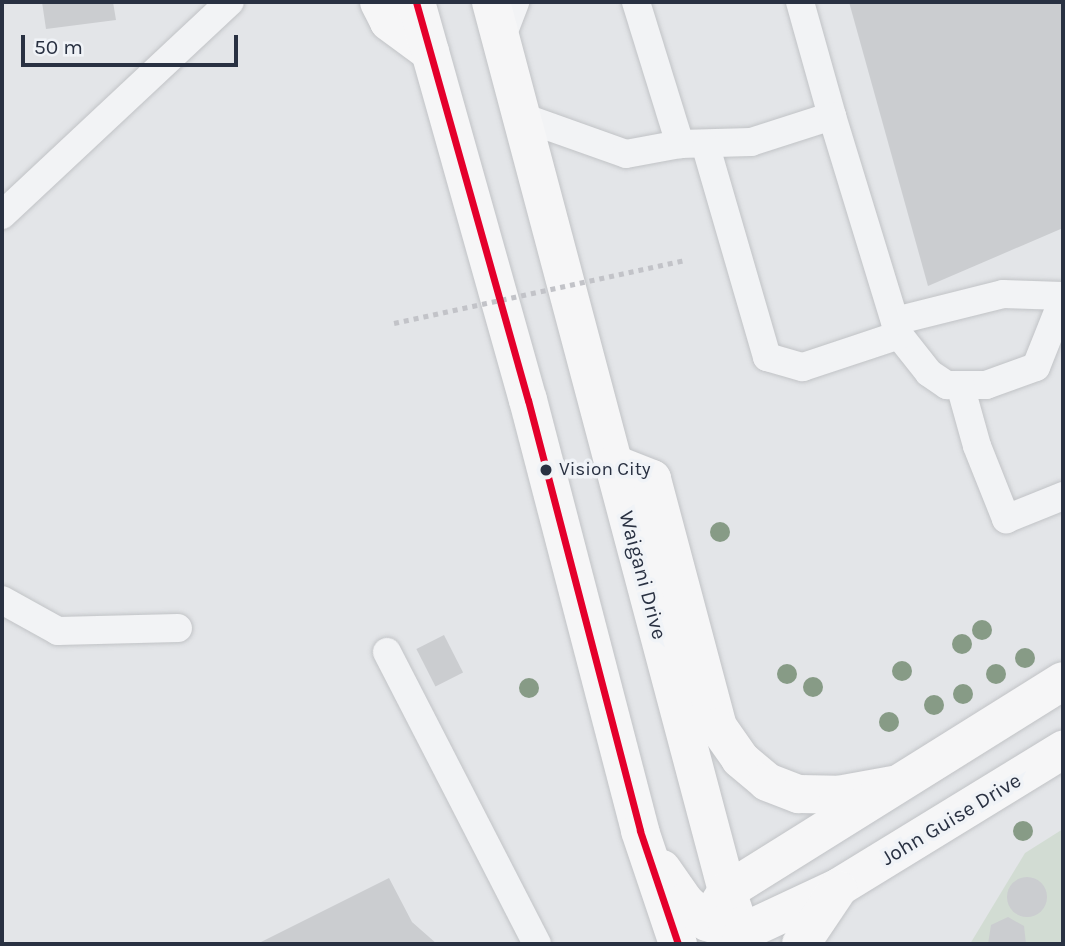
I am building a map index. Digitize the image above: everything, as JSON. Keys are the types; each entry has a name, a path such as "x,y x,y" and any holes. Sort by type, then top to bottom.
{"highway":[{"path":"379,2 389,22 430,52"},
{"path":"415,2 528,400 640,831 717,930 894,785 1063,681"},
{"name":"Waigani Drive","path":"491,2 525,118 614,464 717,930"},
{"path":"614,464 652,479 719,727 740,759 767,782 799,794 838,795 894,785"},
{"name":"John Guise Drive","path":"717,930 839,887 1063,750"},
{"path":"801,944 839,887"}],"lane":[{"path":"2,215 230,2"},
{"path":"501,39 515,2"},
{"path":"636,2 693,145 767,357 803,367 897,328 1003,295 1063,298 1036,367 986,385 947,385 929,373 897,328 800,2"},
{"path":"525,118 626,154 693,145 751,142 832,116"},
{"path":"960,385 977,446 1006,519 1063,496"},
{"path":"2,600 58,632 178,628"},
{"path":"387,652 537,944"}],"path":[{"path":"394,323 686,260"}],"shaded area":[{"path":"1063,829 1063,944 970,944 1025,853"}],"building":[{"path":"42,2 113,2 116,20 46,29"},
{"path":"849,2 1063,2 1063,228 928,286"},
{"path":"444,635 463,672 435,686 416,649"},
{"path":"1027,877 1035,878 1041,883 1046,889 1046,905 1041,911 1035,916 1027,917 1019,916 1013,911 1008,905 1007,897 1008,889 1013,883 1019,878"},
{"path":"389,878 412,922 437,944 257,944"},
{"path":"1008,917 1024,926 1026,944 988,944 991,925"}],"transit line":[{"path":"416,2 528,400 640,831 678,944"}],"place":[{"name":"Vision City","path":"546,470"}]}
